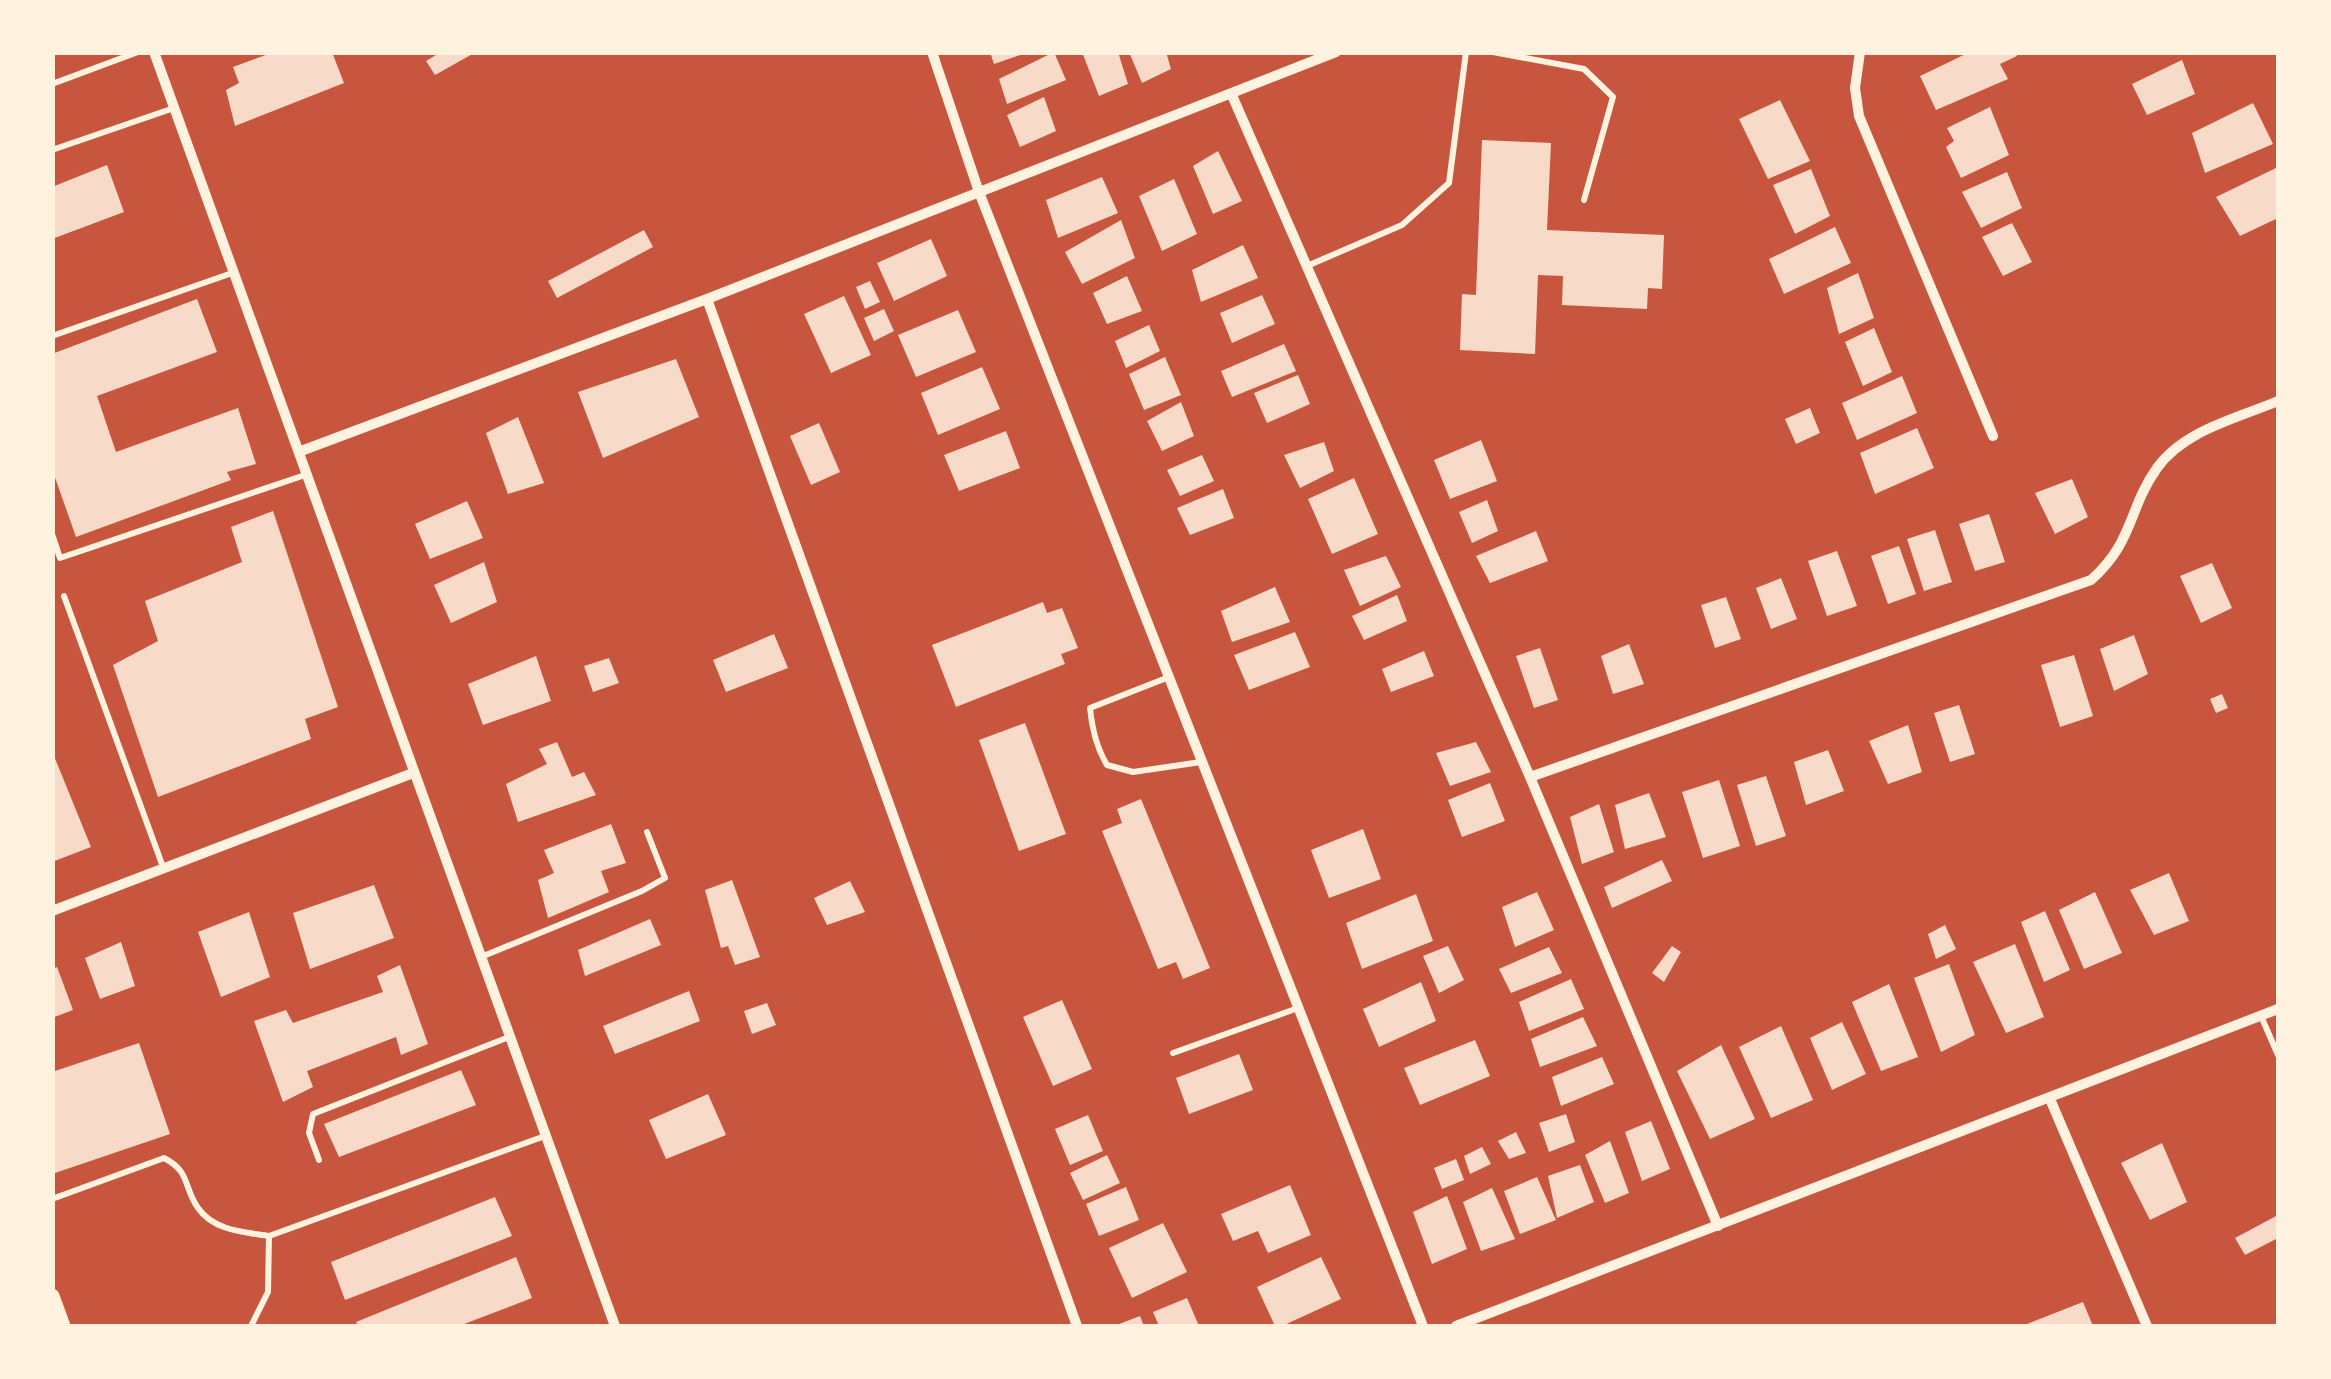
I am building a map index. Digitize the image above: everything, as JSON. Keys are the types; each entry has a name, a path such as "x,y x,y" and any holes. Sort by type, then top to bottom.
{"street":[{"path":"154,52 615,1326"},
{"path":"932,52 979,192 1424,1326"},
{"path":"301,451 707,299 1336,52"},
{"path":"1860,52 1855,88 1859,116 1993,436"},
{"path":"1230,93 1530,777 1718,1226"},
{"path":"707,299 1078,1326"},
{"path":"1530,777 2090,580 2108,565 2124,542 2157,468 2173,451 2192,437 2278,401"},
{"path":"52,911 413,774"},
{"path":"1456,1326 2278,1009"},
{"path":"2050,1099 2146,1326"},
{"path":"52,1296 64,1326"}],"lane":[{"path":"52,84 138,52"},
{"path":"1306,266 1402,224 1449,183 1466,52"},
{"path":"1494,52 1584,68 1613,97 1584,200"},
{"path":"52,150 174,108"},
{"path":"52,336 235,272"},
{"path":"52,534 60,558 309,473"},
{"path":"64,596 164,868"},
{"path":"1169,678 1090,708 1100,754 1107,765 1133,772 1202,762"},
{"path":"480,957 665,878 647,832"},
{"path":"1173,1053 1298,1008"},
{"path":"2261,1016 2278,1055"},
{"path":"320,1160 310,1133 313,1114 509,1036"},
{"path":"52,1200 164,1158 180,1167 199,1210 226,1230 269,1236 545,1136"},
{"path":"252,1326 268,1292 269,1236"}],"building":[{"path":"274,52 332,52 344,83 235,126 226,90 239,83 233,67"},
{"path":"441,52 476,52 435,75 426,61"},
{"path":"990,52 1026,52 1026,53 994,64"},
{"path":"1054,52 1066,80 1007,104 999,79"},
{"path":"1082,52 1118,52 1128,84 1099,96"},
{"path":"1129,52 1166,52 1171,69 1142,83"},
{"path":"1970,52 2015,52 2017,56 2000,64 2008,79 1936,110 1920,76"},
{"path":"2182,60 2195,94 2147,115 2132,84"},
{"path":"1044,97 1056,131 1020,147 1007,115"},
{"path":"1780,100 1810,161 1768,179 1739,119"},
{"path":"2253,103 2273,144 2205,173 2192,133"},
{"path":"1990,107 2009,155 1961,178 1946,147 1954,141 1947,128"},
{"path":"1482,140 1551,143 1547,230 1664,235 1662,289 1648,288 1647,309 1562,305 1563,276 1538,275 1535,354 1460,350 1462,294 1476,295"},
{"path":"1218,151 1242,201 1213,214 1193,166"},
{"path":"107,165 124,212 52,239 52,187"},
{"path":"2278,167 2278,218 2240,236 2216,197"},
{"path":"1811,169 1830,216 1795,234 1773,185"},
{"path":"2007,172 2022,208 1981,228 1962,192"},
{"path":"1102,177 1118,213 1058,238 1046,200"},
{"path":"1174,179 1197,234 1162,251 1139,196"},
{"path":"1121,220 1135,258 1082,284 1065,252"},
{"path":"2012,223 2032,262 2003,276 1982,237"},
{"path":"1835,227 1851,263 1784,294 1769,259"},
{"path":"644,230 653,247 557,298 548,281"},
{"path":"931,239 947,276 894,301 877,263"},
{"path":"1243,245 1258,278 1201,302 1192,270"},
{"path":"1858,273 1874,318 1839,334 1827,288"},
{"path":"1127,276 1142,311 1107,324 1093,293"},
{"path":"870,281 880,302 865,309 856,287"},
{"path":"1262,295 1275,324 1232,343 1220,313"},
{"path":"844,296 871,355 831,373 804,314"},
{"path":"197,299 217,352 97,396 116,452 238,408 256,464 227,472 231,480 76,537 52,469 52,354"},
{"path":"884,309 894,331 874,341 864,318"},
{"path":"958,310 976,352 916,377 898,335"},
{"path":"1149,325 1160,351 1126,368 1115,341"},
{"path":"1874,328 1892,372 1863,386 1845,342"},
{"path":"1284,344 1296,371 1232,397 1221,371"},
{"path":"1165,357 1181,395 1144,410 1129,374"},
{"path":"676,359 699,417 603,458 578,392"},
{"path":"982,367 1000,409 938,435 921,393"},
{"path":"1298,375 1310,404 1267,423 1254,393"},
{"path":"1902,376 1917,413 1857,440 1842,403"},
{"path":"1181,402 1194,436 1162,451 1147,421"},
{"path":"1810,408 1820,433 1796,444 1785,419"},
{"path":"518,417 544,483 508,494 486,433"},
{"path":"819,423 840,472 811,485 790,436"},
{"path":"1917,428 1934,468 1875,494 1860,453"},
{"path":"1006,431 1020,468 959,491 944,455"},
{"path":"1481,440 1497,481 1450,499 1434,460"},
{"path":"1324,442 1334,471 1300,488 1284,455"},
{"path":"1202,455 1214,481 1180,496 1167,470"},
{"path":"1354,478 1378,534 1332,554 1308,499"},
{"path":"2072,479 2088,517 2055,534 2035,493"},
{"path":"1223,489 1234,518 1190,535 1177,508"},
{"path":"1487,500 1498,531 1472,543 1459,512"},
{"path":"467,501 483,538 430,559 415,524"},
{"path":"273,511 338,707 305,719 311,739 158,797 113,665 158,641 145,601 242,562 231,527"},
{"path":"1989,514 2005,562 1975,571 1959,524"},
{"path":"1935,530 1952,582 1924,591 1907,539"},
{"path":"1536,531 1548,561 1490,583 1476,556"},
{"path":"1899,546 1916,594 1888,604 1871,556"},
{"path":"1837,551 1857,606 1827,616 1808,561"},
{"path":"1386,556 1401,587 1360,606 1344,570"},
{"path":"484,562 497,602 451,623 434,585"},
{"path":"2212,563 2232,608 2201,623 2180,576"},
{"path":"1781,578 1797,619 1771,629 1756,588"},
{"path":"1275,587 1290,622 1232,642 1221,611"},
{"path":"1397,595 1407,621 1364,640 1352,616"},
{"path":"1726,597 1741,639 1715,648 1701,605"},
{"path":"1043,602 1047,613 1062,608 1078,648 1061,654 1065,664 956,707 932,645"},
{"path":"1295,632 1310,667 1249,690 1234,655"},
{"path":"774,634 788,668 726,692 713,660"},
{"path":"2134,635 2148,674 2114,691 2100,649"},
{"path":"1629,644 1644,684 1613,694 1601,656"},
{"path":"1540,648 1558,700 1534,708 1516,656"},
{"path":"1424,651 1434,676 1391,692 1382,669"},
{"path":"2074,655 2093,716 2060,727 2041,665"},
{"path":"536,656 551,701 483,725 468,684"},
{"path":"609,658 619,683 593,692 584,666"},
{"path":"2222,694 2228,708 2216,713 2210,699"},
{"path":"1959,705 1975,754 1950,762 1934,713"},
{"path":"1025,723 1066,834 1019,851 979,740"},
{"path":"1908,725 1922,772 1888,784 1869,741"},
{"path":"557,742 572,777 584,772 596,795 518,822 506,784 547,764 539,749"},
{"path":"1476,742 1491,772 1450,786 1436,753"},
{"path":"1828,750 1844,791 1806,805 1794,762"},
{"path":"52,751 91,847 52,862"},
{"path":"1766,776 1786,836 1756,846 1737,785"},
{"path":"1719,780 1740,846 1703,858 1682,792"},
{"path":"1490,783 1505,821 1462,837 1448,800"},
{"path":"1649,793 1666,837 1625,849 1615,805"},
{"path":"1141,799 1210,968 1183,979 1176,962 1158,969 1102,831 1122,823 1117,809"},
{"path":"1599,804 1614,852 1582,864 1570,817"},
{"path":"611,824 626,863 601,871 609,892 548,918 538,880 554,873 544,850"},
{"path":"1363,829 1381,879 1329,898 1311,850"},
{"path":"1662,860 1672,881 1612,908 1604,887"},
{"path":"2169,873 2189,921 2154,935 2130,890"},
{"path":"732,880 760,957 735,965 728,946 721,948 705,890"},
{"path":"850,881 865,912 827,925 814,898"},
{"path":"374,885 394,938 310,969 293,913"},
{"path":"1537,892 1554,930 1515,947 1502,907"},
{"path":"2095,892 2122,953 2084,969 2059,910"},
{"path":"1416,894 1433,941 1362,969 1346,923"},
{"path":"2045,911 2070,970 2044,982 2021,922"},
{"path":"249,912 270,977 221,997 198,932"},
{"path":"650,919 661,945 585,976 578,950"},
{"path":"1945,925 1956,949 1936,959 1928,934"},
{"path":"121,942 135,986 100,999 85,958"},
{"path":"2015,944 2044,1017 2006,1033 1973,962"},
{"path":"1448,946 1464,980 1439,993 1423,956"},
{"path":"1672,946 1681,952 1664,982 1652,973"},
{"path":"1549,947 1562,973 1511,993 1499,969"},
{"path":"1949,964 1975,1035 1941,1052 1914,978"},
{"path":"400,965 428,1044 401,1055 396,1037 307,1071 313,1087 283,1102 254,1021 286,1010 293,1023 383,992 377,976"},
{"path":"57,967 73,1010 52,1018 52,969"},
{"path":"1571,979 1584,1009 1529,1031 1519,1002"},
{"path":"1421,982 1436,1021 1379,1047 1363,1009"},
{"path":"1889,984 1918,1057 1881,1071 1852,1002"},
{"path":"689,991 700,1021 615,1054 603,1026"},
{"path":"1062,1000 1092,1069 1053,1086 1023,1017"},
{"path":"767,1003 776,1025 752,1034 744,1011"},
{"path":"1583,1017 1597,1046 1540,1067 1531,1039"},
{"path":"1842,1022 1866,1074 1832,1090 1810,1038"},
{"path":"1781,1026 1813,1100 1771,1118 1739,1047"},
{"path":"1475,1040 1490,1076 1420,1105 1404,1068"},
{"path":"139,1043 170,1134 52,1174 52,1072"},
{"path":"1721,1045 1755,1119 1710,1139 1677,1071"},
{"path":"1239,1054 1253,1090 1189,1114 1176,1078"},
{"path":"1602,1057 1614,1084 1561,1106 1552,1077"},
{"path":"461,1070 476,1105 339,1157 324,1124"},
{"path":"708,1094 726,1135 666,1159 649,1120"},
{"path":"1566,1114 1575,1142 1549,1152 1539,1123"},
{"path":"1088,1115 1103,1151 1070,1165 1055,1129"},
{"path":"1651,1121 1670,1169 1642,1181 1625,1132"},
{"path":"1516,1132 1526,1153 1509,1159 1498,1141"},
{"path":"1610,1141 1629,1193 1605,1203 1585,1155"},
{"path":"2162,1143 2187,1202 2150,1220 2121,1163"},
{"path":"1482,1147 1491,1164 1470,1174 1464,1156"},
{"path":"1107,1155 1120,1183 1083,1200 1070,1173"},
{"path":"1456,1159 1464,1180 1442,1189 1434,1168"},
{"path":"1580,1165 1594,1202 1557,1218 1548,1176"},
{"path":"1537,1177 1556,1220 1520,1234 1504,1191"},
{"path":"1290,1185 1311,1235 1268,1253 1258,1231 1233,1241 1221,1214"},
{"path":"1126,1187 1139,1220 1099,1236 1086,1204"},
{"path":"1492,1188 1515,1239 1481,1251 1463,1202"},
{"path":"1447,1196 1467,1249 1432,1264 1413,1212"},
{"path":"495,1197 512,1236 345,1300 331,1262"},
{"path":"2278,1215 2278,1238 2245,1255 2235,1238"},
{"path":"1163,1223 1187,1272 1132,1298 1109,1248"},
{"path":"516,1257 532,1298 459,1326 358,1326 356,1322"},
{"path":"1321,1257 1341,1299 1275,1326 1257,1287"},
{"path":"1187,1298 1199,1326 1159,1326 1153,1312"},
{"path":"2083,1302 2093,1326 2022,1326"},
{"path":"1140,1316 1144,1326 1114,1326"}]}
